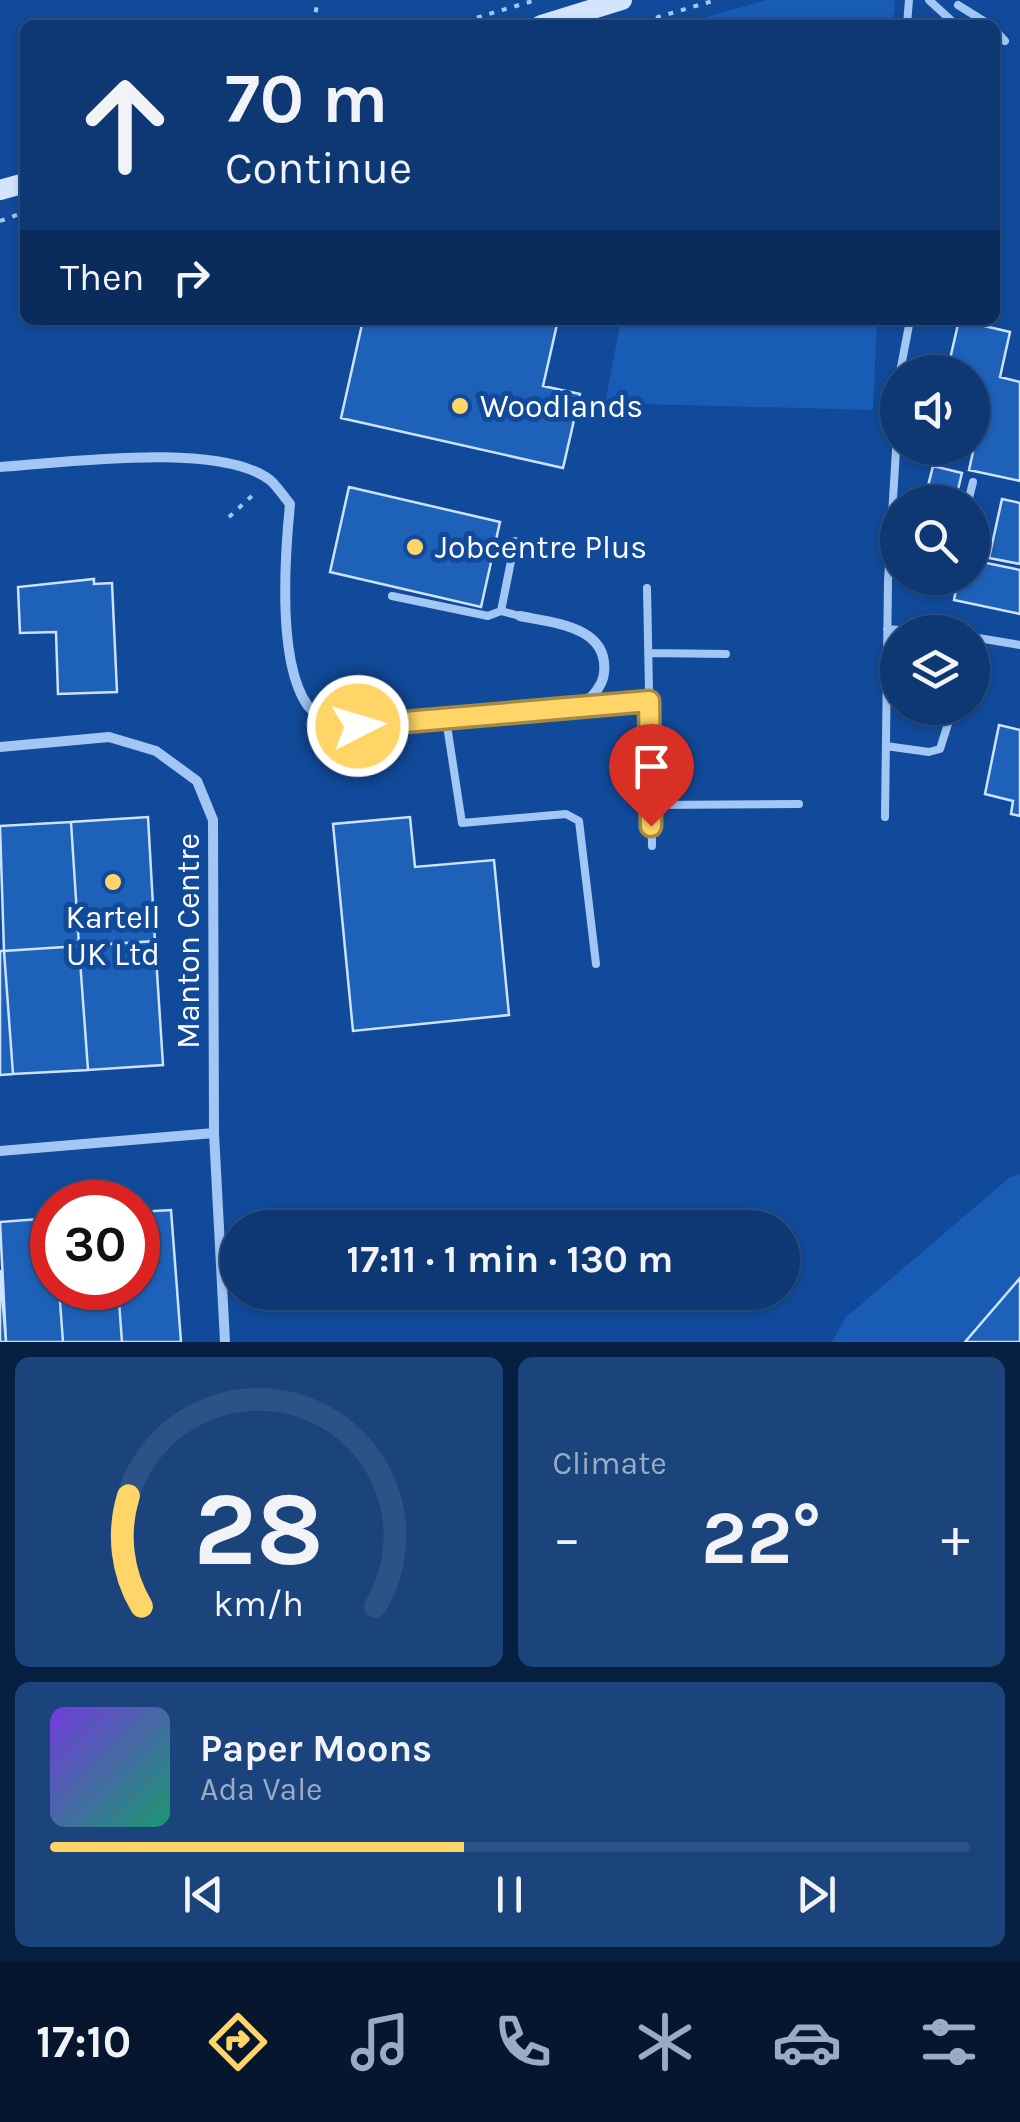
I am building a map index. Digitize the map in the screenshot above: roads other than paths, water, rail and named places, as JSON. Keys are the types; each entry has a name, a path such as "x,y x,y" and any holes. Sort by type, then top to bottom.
{"street":[{"path":"557,20 622,0"},
{"path":"0,467 159,456 215,462 269,480 290,504 284,557 292,660 298,686 310,710 336,723 358,726 582,704 599,689 604,672 601,649 584,630 520,616"},
{"name":"Manton Centre","path":"0,747 108,738 156,751 198,781 213,820 214,1133 225,1342"},
{"path":"0,1152 214,1133"}],"lane":[{"path":"929,0 951,20"},
{"path":"959,3 982,20"},
{"path":"1000,36 1004,41"},
{"path":"903,355 909,325"},
{"path":"501,611 515,541"},
{"path":"647,588 652,846"},
{"path":"392,596 488,616 501,611 520,616"},
{"path":"990,640 1020,645"},
{"path":"650,654 726,654"},
{"path":"582,704 649,701"},
{"path":"446,719 462,822 566,814 579,821 596,964"},
{"path":"885,817 886,725"},
{"path":"886,746 928,752 940,748 947,725"},
{"path":"651,805 799,804"}],"place":[{"name":"Woodlands","path":"460,406"},
{"name":"Jobcentre Plus","path":"415,547"},
{"name":"Kartell UK Ltd","path":"113,882"}]}
